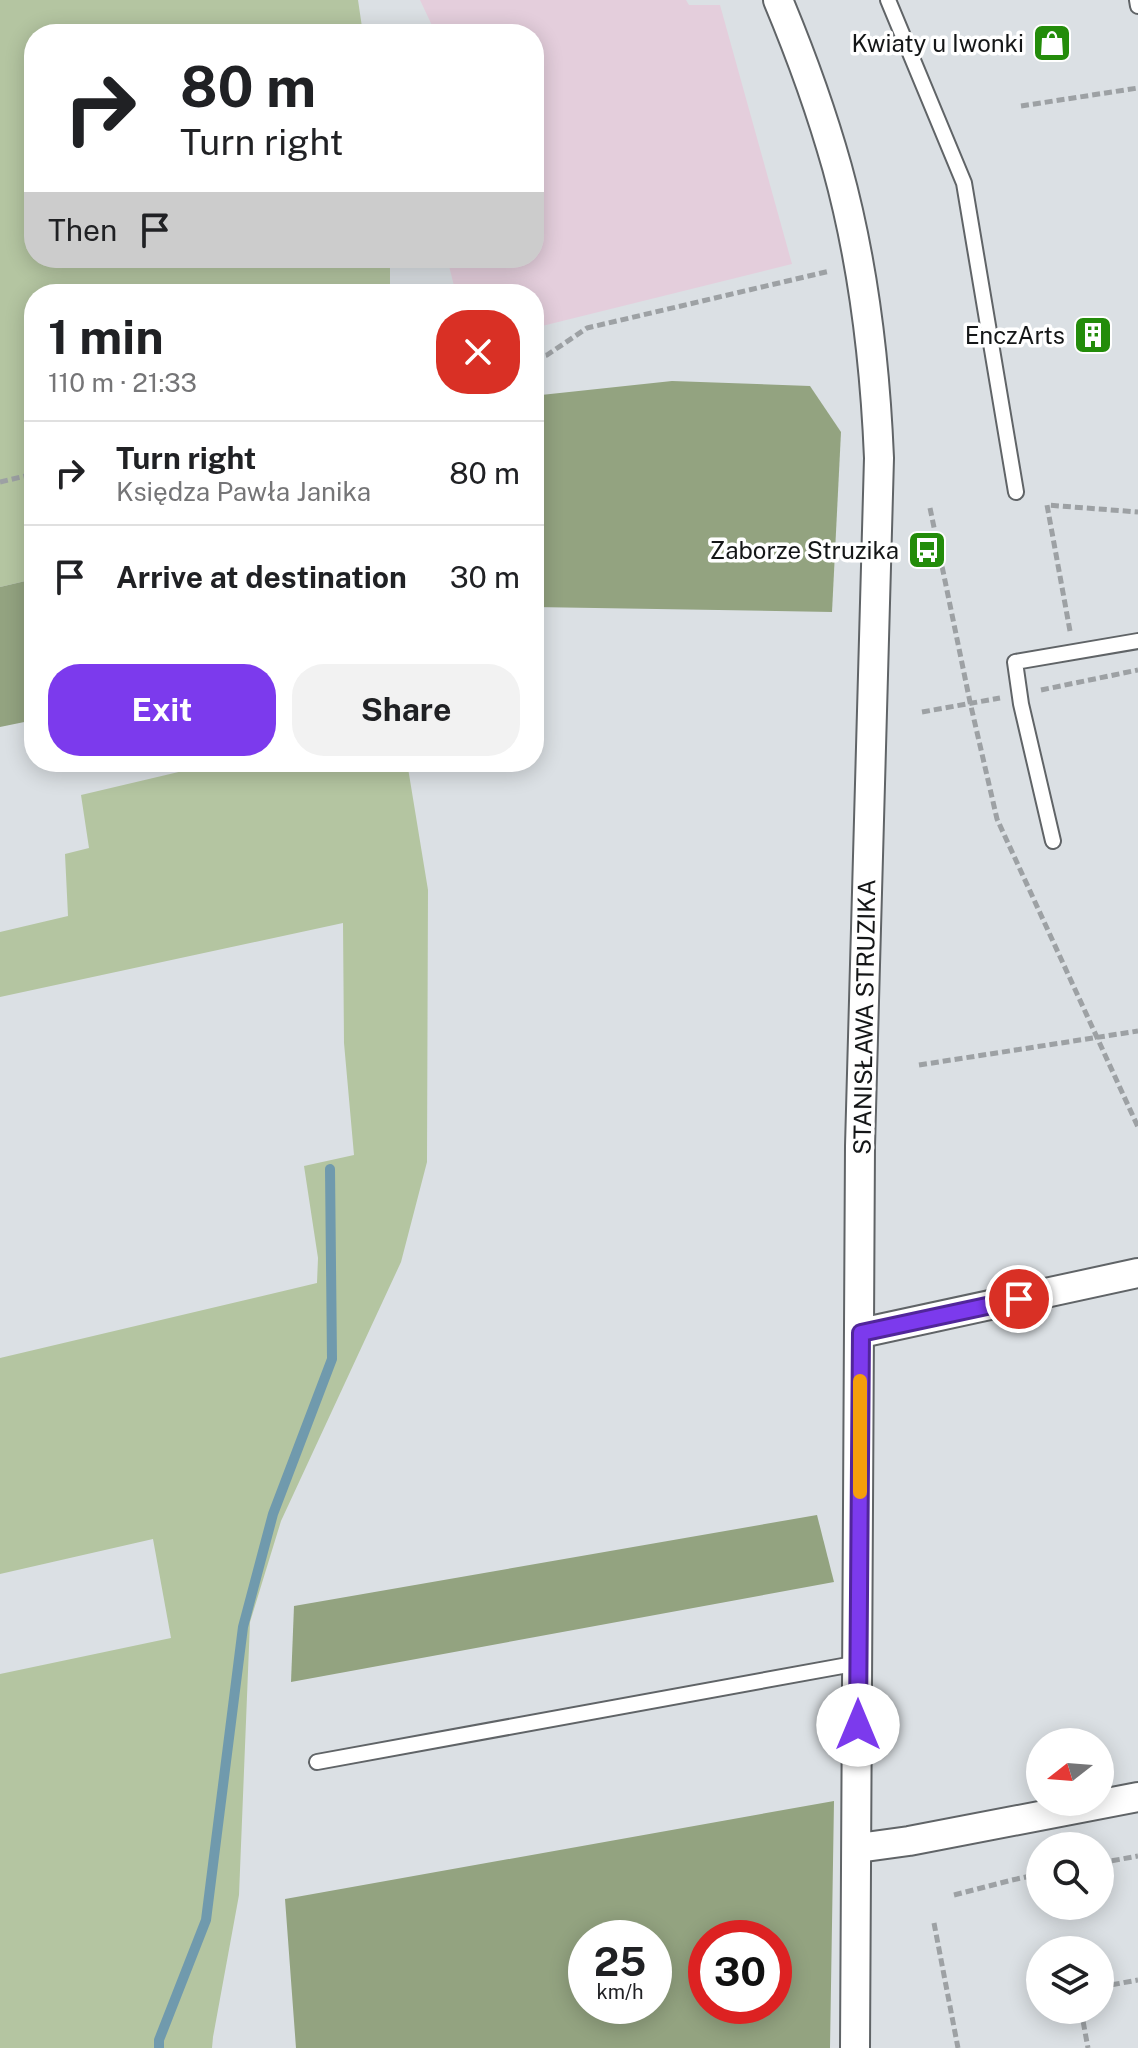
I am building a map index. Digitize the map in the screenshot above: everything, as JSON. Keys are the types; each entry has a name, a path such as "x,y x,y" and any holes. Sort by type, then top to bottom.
{"street":[{"name":"STANISŁAWA STRUZIKA","path":"778,0 837,167 850,221 872,362 879,458 860,1146 855,2048"},
{"path":"861,1333 1138,1273"},
{"path":"858,1848 1138,1797"}],"lane":[{"path":"888,0 964,183 1016,492"},
{"path":"1137,0 1138,6"},
{"path":"1053,841 1021,704 1015,662 1138,641"},
{"path":"317,1762 859,1663"}],"path":[{"path":"1021,106 1138,88"},
{"path":"544,356 587,328 858,264"},
{"path":"0,482 24,476"},
{"path":"1068,622 1047,505 1138,512"},
{"path":"930,508 997,819 1138,1127"},
{"path":"919,1065 1138,1031"},
{"path":"1114,1860 1138,1856"},
{"path":"954,1895 1026,1877"},
{"path":"934,1923 958,2048"},
{"path":"1114,1984 1138,1980"},
{"path":"1084,2024 1088,2048"}],"shaded area":[{"path":"420,0 686,0 689,5 720,5 792,264 544,326 544,284 454,284 450,268 544,268 544,24 431,24"}],"green space":[{"path":"0,0 358,0 362,24 24,24 24,268 390,268 390,284 24,284 24,581 0,587"},
{"path":"672,381 810,386 841,432 832,612 544,607 544,395"},
{"path":"24,581 24,722 0,727 0,587"},
{"path":"179,772 409,772 428,890 427,1162 401,1262 281,1521 250,1622 239,1895 212,2048 0,2048 0,1674 171,1638 153,1539 0,1574 0,1358 317,1283 318,1258 304,1166 354,1155 344,1043 343,923 0,997 0,932 68,916 65,854 89,848 81,795"},
{"path":"817,1515 834,1582 291,1682 294,1606"},
{"path":"834,1801 830,2048 296,2048 285,1899"}],"waterway":[{"path":"159,2048 159,2040 206,1920 243,1627 273,1514 332,1359 330,1169"}],"slow traffic":[{"path":"860,1381 860,1492"}],"place":[{"name":"Kwiaty u Iwonki","path":"1052,43"},
{"name":"EnczArts","path":"1093,335"},
{"name":"Zaborze Struzika","path":"927,550"}],"route":[{"path":"858,1725 861,1333 1019,1299"}]}
